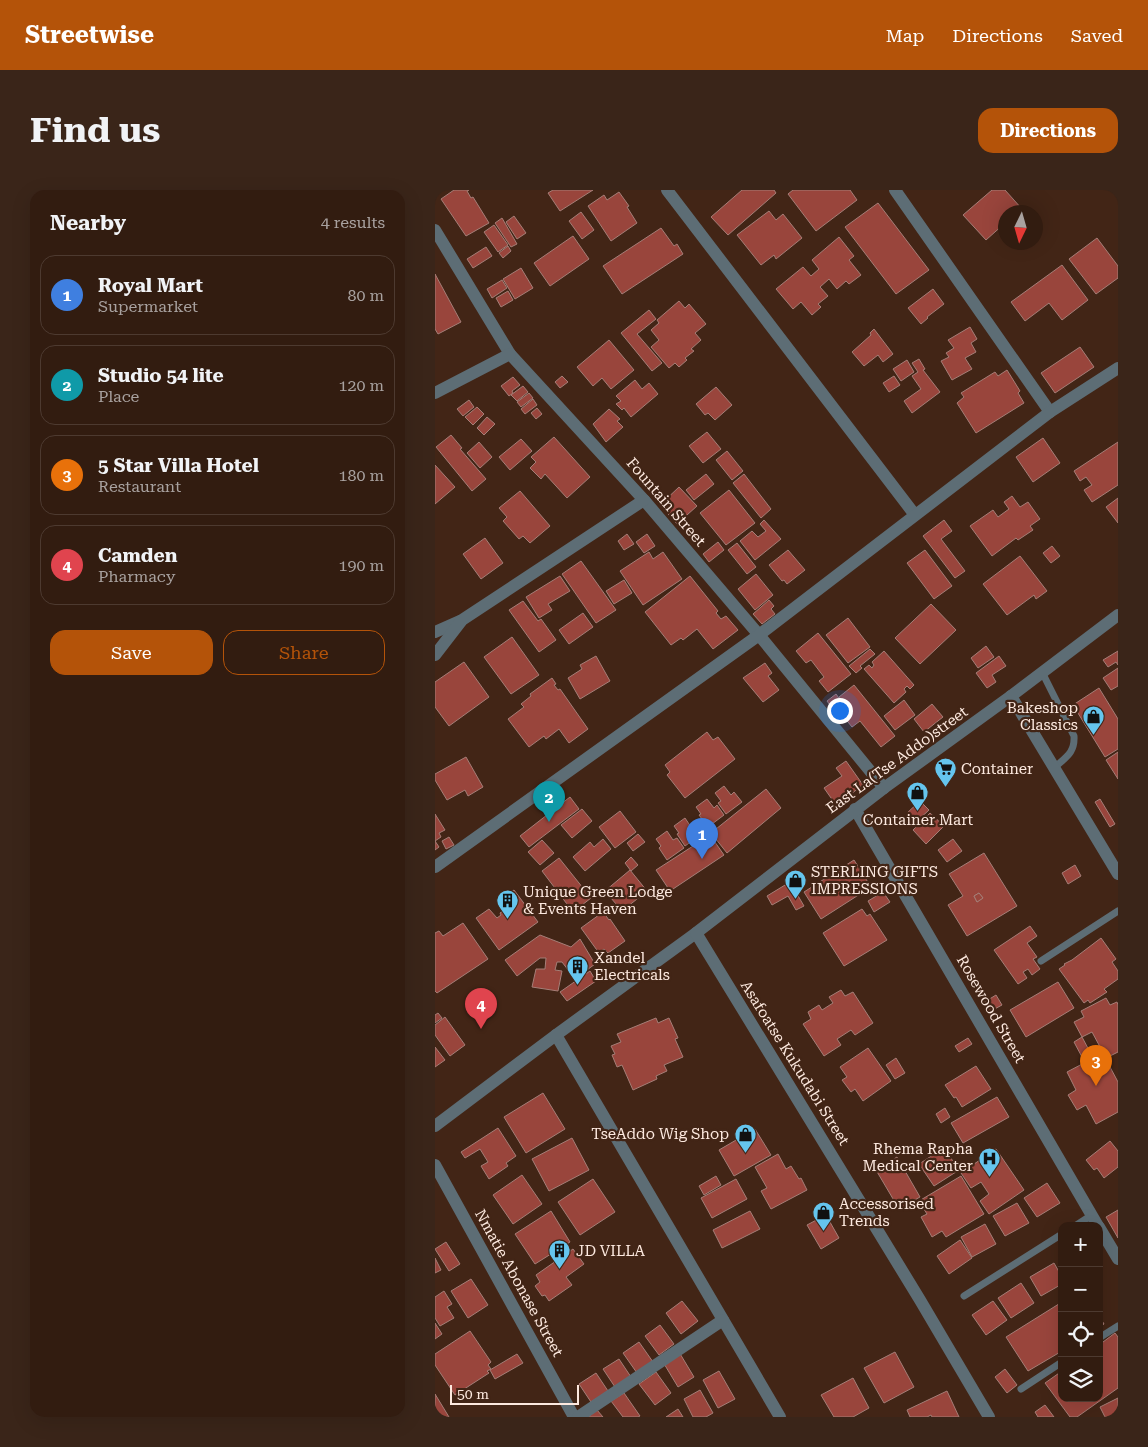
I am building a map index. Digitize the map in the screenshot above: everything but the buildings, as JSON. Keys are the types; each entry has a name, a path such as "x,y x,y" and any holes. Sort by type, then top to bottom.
{"street":[{"path":"667,190 915,515"},
{"path":"895,190 1050,412"},
{"name":"Fountain Street","path":"435,230 510,354 643,500 759,635 883,788"},
{"path":"435,392 510,354"},
{"path":"435,867 759,635 1050,412 1118,368"},
{"path":"435,632 462,620 643,500"},
{"name":"East La(Tse Addo)street","path":"435,1126 696,933 883,788 1011,696 1118,615"},
{"path":"435,655 462,620"},
{"path":"1011,696 1054,768 1113,855 1118,874"},
{"name":"Rosewood Street","path":"855,809 1095,1222"},
{"name":"Asafoatse Kukudabi Street","path":"696,933 920,1300 989,1417"},
{"path":"556,1035 780,1417"},
{"name":"Nmatie Abonase Street","path":"435,1165 574,1417"},
{"name":"Rosewood Street","path":"1103,1234 1118,1259"},
{"path":"578,1417 723,1320"}],"lane":[{"path":"1042,672 1075,736 1075,746 1071,753 1054,768"},
{"path":"1041,960 1118,911"},
{"path":"964,1296 1058,1237"},
{"path":"1103,1335 1118,1326"},
{"path":"1021,1389 1058,1365"}],"place":[{"name":"Bakeshop Classics","path":"1094,736"},
{"name":"Container","path":"945,788"},
{"name":"Container Mart","path":"918,811"},
{"name":"Studio 54 lite","path":"549,822"},
{"name":"Royal Mart","path":"702,859"},
{"name":"STERLING GIFTS IMPRESSIONS","path":"795,900"},
{"name":"Unique Green Lodge & Events Haven","path":"507,920"},
{"name":"Xandel Electricals","path":"578,986"},
{"name":"Camden","path":"481,1029"},
{"name":"5 Star Villa Hotel","path":"1096,1086"},
{"name":"TseAddo Wig Shop","path":"745,1153"},
{"name":"Rhema Rapha Medical Center","path":"989,1177"},
{"name":"Accessorised Trends","path":"823,1232"},
{"name":"JD VILLA","path":"560,1270"}]}
